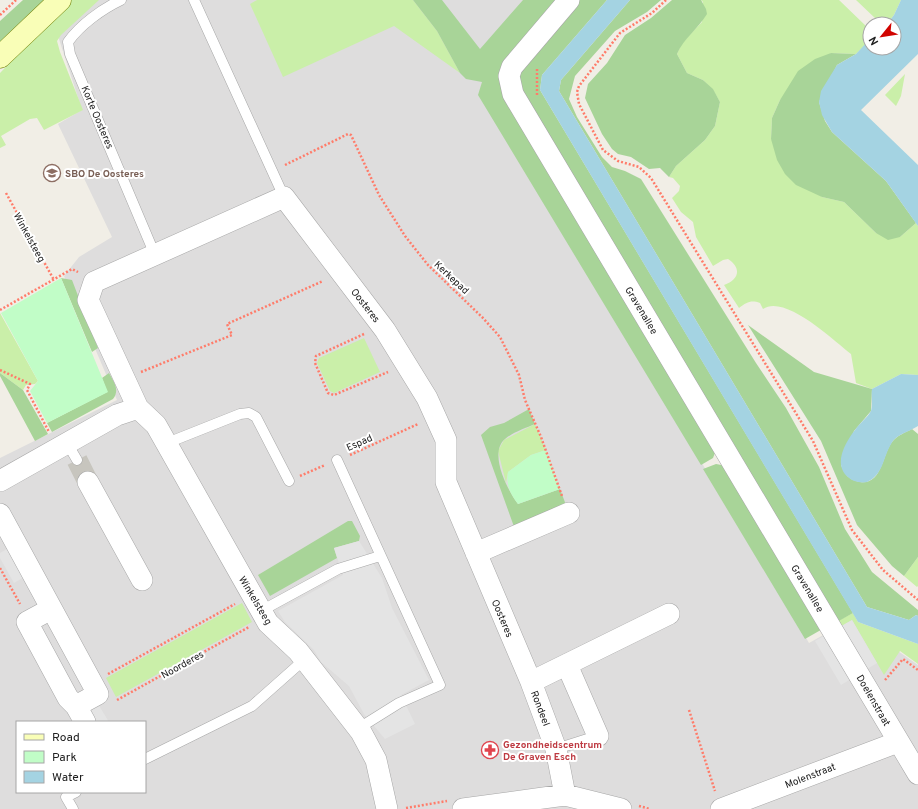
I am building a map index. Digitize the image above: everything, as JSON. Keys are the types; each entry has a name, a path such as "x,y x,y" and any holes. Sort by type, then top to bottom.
{"main road":[{"path":"0,57 60,0"}],"street":[{"name":"Gravenallee","path":"569,0 512,67 509,76 513,94 830,626"},
{"path":"94,282 284,198"},
{"name":"Oosteres","path":"284,198 382,326 427,398 446,440 446,482 531,682"},
{"name":"Winkelsteeg","path":"94,282 88,300 138,408 156,425 268,623 304,659 358,728 376,760 387,809"},
{"path":"0,482 67,451 117,415 138,408"},
{"path":"88,482 142,580"},
{"path":"476,553 569,513"},
{"path":"0,514 50,609 103,691 80,714 68,698 27,622 50,609"},
{"name":"Rondeel","path":"565,795 556,749 531,682 669,614"},
{"name":"Doelenstraat","path":"830,626 918,774"},
{"path":"567,664 601,735"},
{"name":"Molenstraat","path":"719,803 898,742"},
{"path":"463,809 565,795 622,809"}],"lane":[{"name":"Korte Oosteres","path":"121,0 110,5 75,32 68,42 70,54 155,255"},
{"path":"194,0 284,198"},
{"path":"166,443 240,414 249,413 256,417 289,481"},
{"path":"337,460 440,685 399,703 358,728"},
{"path":"261,611 338,569 380,556"},
{"path":"146,759 252,706 304,659"},
{"path":"556,749 601,735"},
{"path":"73,809 66,797 74,793"}],"path":[{"path":"0,15 16,0"},
{"path":"666,0 652,13 620,33 579,86 577,98 579,104 603,150 618,161 639,167 651,178 812,441 852,530 883,570 918,600"},
{"path":"538,67 538,102"},
{"name":"Kerkepad","path":"272,171 348,134 351,135 379,195 410,243 428,265 483,318 500,337 519,375 525,400 541,437 569,513"},
{"name":"Winkelsteeg","path":"6,193 54,280"},
{"path":"0,310 72,269 94,282"},
{"path":"124,379 232,335 227,324 341,273"},
{"path":"382,326 316,356 315,363 328,393 334,395 406,364"},
{"path":"0,370 30,384 27,390 67,451"},
{"name":"Espad","path":"289,481 435,416"},
{"path":"0,568 30,621"},
{"path":"103,691 103,677 237,603"},
{"name":"Noorderes","path":"103,691 116,700 256,622 253,616 261,611"},
{"path":"870,692 878,688 903,659 918,670"},
{"path":"690,710 719,803"}],"shaded area":[{"path":"93,0 531,0 487,102 809,643 852,619 918,665 918,809 0,809 0,458 117,400 64,276 79,257 112,237 58,124 82,110 58,36"},
{"path":"359,541 382,578 392,608 429,680 401,695 415,724 385,739 364,714 349,686 321,662 314,650 285,622 278,611 343,575 334,548"},
{"path":"9,548 26,576 14,583 0,558 0,553"},
{"path":"852,620 877,663 841,685 815,641"},
{"path":"98,704 108,721 93,721 87,710"}],"green space":[{"path":"23,0 48,0 0,47 0,21"},
{"path":"71,0 99,0 61,35 57,41 83,110 44,130 37,118 30,119 1,136 6,145 0,148 0,73"},
{"path":"257,0 413,0 437,31 460,73 394,26 283,77 250,4"},
{"path":"413,0 442,0 480,49 523,0 562,0 506,65 718,445 713,458 701,465 478,95 482,82 466,79 460,73 437,31"},
{"path":"577,0 607,0 542,75 540,90 853,613 837,622 514,77"},
{"path":"630,0 661,0 647,12 615,31 575,76 569,99 577,117 602,157 612,167 625,171 641,179 756,363 786,408 819,467 845,529 872,572 918,610 918,616 916,615 909,620 867,607 559,91 561,80"},
{"path":"672,0 701,0 706,9 707,14 683,43 677,54 687,73 703,80 713,89 720,102 715,126 705,140 676,166 669,177 660,168 649,169 631,157 618,154 612,149 602,134 585,98 588,84 607,63 625,35 651,18"},
{"path":"701,0 839,0 862,22 862,48 856,54 831,53 780,100 772,118 771,139 822,197 844,202 876,233 900,237 916,223 918,226 918,375 901,374 872,389 856,383 851,354 821,330 796,313 784,308 772,306 763,309 760,303 757,302 749,302 739,308 724,285 736,277 737,270 735,266 728,259 723,260 713,266 696,237 693,222 681,212 672,198 679,191 680,186 673,178 669,177 676,166 705,140 715,126 720,102 713,90 703,80 687,73 677,54 682,43 702,22 703,2"},
{"path":"856,0 901,0 893,16 873,16"},
{"path":"831,53 856,54 837,65 819,102 825,121 832,132 886,181 916,223 900,237 888,240 876,233 844,202 822,197 796,185 785,174 777,160 771,139 772,118 780,100 798,71 815,59"},
{"path":"905,74 901,96 896,106 885,95"},
{"path":"61,278 72,280 98,348 92,352"},
{"path":"61,278 108,392 47,423 30,391 38,381 1,313"},
{"path":"0,313 38,381 35,384 26,385 23,390 0,373"},
{"path":"748,325 814,372 872,389 871,411 854,431 841,465 850,478 860,482 867,482 873,479 894,440 901,434 912,429 918,434 918,557 904,576 892,566 857,525 821,441"},
{"path":"364,338 380,372 334,393 330,391 317,363 319,358"},
{"path":"0,373 23,390 48,434 35,441 0,376"},
{"path":"109,373 116,389 113,399 52,432 47,423 107,392 102,378"},
{"path":"529,409 535,424 512,434 500,445 498,453 501,472 509,490 518,504 560,489 569,513 517,535 481,435 490,427 504,423"},
{"path":"535,424 546,450 531,455 508,472 506,483 498,451 504,440"},
{"path":"546,450 560,489 518,504 509,489 508,472 531,455"},
{"path":"716,464 732,467 826,627 805,639 703,469"},
{"path":"348,521 352,521 360,536 359,541 334,548 337,558 270,596 258,575"},
{"path":"918,557 918,586 917,587 904,576"},
{"path":"242,603 252,622 116,697 106,678"},
{"path":"853,613 858,622 918,644 918,664 900,651 884,675 852,620 835,630 832,624"}],"water":[{"path":"607,0 630,0 561,80 559,91 867,607 909,620 916,615 918,616 918,644 858,622 540,90 542,75"},
{"path":"901,0 918,0 918,54 861,110 918,165 918,226 886,181 832,132 822,115 819,102 821,91 837,65 856,54 862,48 862,56 902,56 902,16 893,16"},
{"path":"901,374 918,375 918,426 899,435 893,441 888,449 880,471 872,479 867,482 857,482 852,480 842,469 841,463 847,442 871,411 872,389"}],"tunnel":[{"path":"77,460 88,482"}],"place":[{"name":"SBO De Oosteres","path":"52,173"},
{"name":"Gezondheidscentrum De Graven Esch","path":"490,750"}]}
